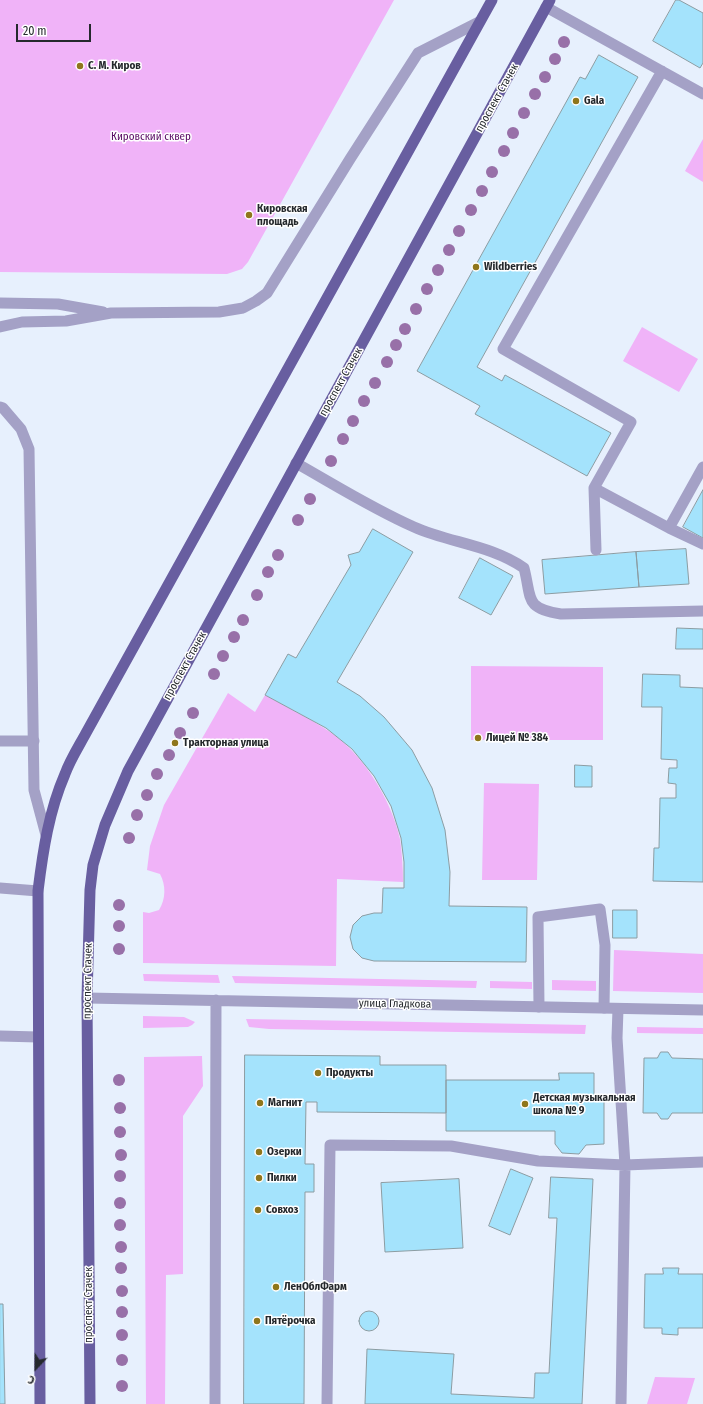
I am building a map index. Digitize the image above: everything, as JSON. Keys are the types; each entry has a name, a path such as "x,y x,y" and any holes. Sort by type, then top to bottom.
{"main road":[{"path":"40,1404 38,890 46,835 54,802 65,772 492,0"},
{"name":"проспект Стачек","path":"90,1404 88,998 90,890 93,865 105,825 128,771 548,3"}],"street":[{"path":"548,3 703,94"},
{"path":"0,327 22,322 66,321 112,313 219,312 243,308 267,294 350,159 418,53 479,22"},
{"path":"596,550 594,488 631,422 503,349 662,71"},
{"path":"0,303 58,304 112,313"},
{"path":"0,407 3,408 21,429 29,449 34,790 46,835"},
{"path":"296,463 381,511 415,528 486,549 515,562 524,568 529,595 535,606 547,612 561,614 703,611"},
{"path":"669,528 703,468"},
{"path":"594,488 669,528 703,544"},
{"path":"0,741 34,742"},
{"path":"0,888 38,890"},
{"path":"538,1007 538,917 600,909 605,945 604,1008"},
{"name":"улица Гладкова","path":"88,998 703,1010"},
{"path":"215,1404 216,1000"},
{"path":"618,1009 617,1038 625,1164 621,1404"},
{"path":"0,1036 38,1037"},
{"path":"327,1404 330,1145 451,1146 538,1161 625,1164 703,1162"}],"green space":[{"name":"Кировский сквер","path":"0,0 394,0 248,262 242,269 227,274 0,272"},
{"path":"703,139 703,182 685,171"},
{"path":"642,327 698,359 679,392 623,361"},
{"path":"471,666 603,667 603,740 471,740"},
{"path":"228,693 255,712 265,695 310,719 338,737 362,762 390,807 400,839 403,882 337,879 336,966 143,963 143,912 149,913 159,910 164,897 164,887 160,874 147,870 150,846 164,805"},
{"path":"484,783 539,784 537,880 482,880"},
{"path":"614,950 703,954 703,993 613,991"},
{"path":"143,974 218,975 220,983 144,981"},
{"path":"232,976 477,981 476,988 235,983"},
{"path":"552,980 596,981 596,991 552,990"},
{"path":"490,981 532,982 532,989 490,988"},
{"path":"143,1016 184,1017 195,1022 188,1027 143,1028"},
{"path":"246,1019 586,1025 585,1034 269,1029 249,1027"},
{"path":"637,1027 703,1028 703,1034 637,1033"},
{"path":"202,1056 203,1086 183,1116 183,1274 166,1275 165,1404 146,1404 144,1057"},
{"path":"655,1377 695,1378 687,1404 647,1404"}],"building":[{"path":"676,0 679,0 703,13 703,63 700,68 653,41"},
{"path":"599,55 638,77 477,367 502,381 505,375 611,433 587,476 475,414 480,406 417,371 580,77 585,79"},
{"path":"703,490 703,538 683,527"},
{"path":"373,529 413,552 337,682 360,696 384,717 412,750 432,788 445,830 450,872 449,906 527,907 526,962 374,961 362,958 353,949 350,937 353,925 362,916 382,913 383,888 404,888 404,862 401,838 391,806 374,776 352,749 326,728 265,695 288,654 296,658 351,565 348,555 359,552"},
{"path":"686,549 689,584 639,587 636,552"},
{"path":"636,552 639,587 545,594 542,560"},
{"path":"480,558 513,576 491,615 459,598"},
{"path":"677,628 703,629 703,649 676,649"},
{"path":"643,674 680,675 680,687 703,688 703,882 653,881 654,848 659,848 660,798 676,798 676,784 668,783 669,768 677,768 677,760 661,759 662,707 642,707"},
{"path":"575,765 592,766 592,787 575,787"},
{"path":"613,910 637,910 637,938 613,938"},
{"path":"661,1052 668,1052 672,1058 703,1059 703,1113 672,1113 668,1119 661,1119 657,1113 643,1113 644,1058 657,1058"},
{"path":"245,1055 380,1056 380,1065 446,1065 446,1113 317,1112 317,1102 306,1102 305,1164 314,1164 314,1192 305,1192 304,1404 244,1404"},
{"name":"Детская музыкальная школа № 9","path":"559,1073 594,1073 594,1095 604,1095 604,1144 586,1145 579,1154 562,1153 555,1144 555,1131 446,1131 446,1080 559,1080"},
{"path":"511,1169 533,1178 510,1235 489,1226"},
{"path":"551,1177 593,1179 582,1404 365,1404 367,1349 454,1354 451,1394 534,1398 535,1373 549,1373 557,1218 549,1218"},
{"path":"459,1179 463,1248 385,1252 381,1183"},
{"path":"663,1268 679,1268 678,1274 703,1274 703,1328 678,1328 678,1335 662,1334 662,1328 644,1328 645,1274 663,1274"},
{"path":"0,1304 3,1304 5,1404 0,1404"},
{"path":"365,1311 373,1311 379,1317 379,1325 373,1331 365,1331 359,1325 359,1317"}],"place":[{"name":"С. М. Киров","path":"80,66"},
{"name":"Gala","path":"576,101"},
{"name":"Кировская площадь","path":"249,215"},
{"name":"Wildberries","path":"476,267"},
{"name":"Лицей № 384","path":"478,738"},
{"name":"Тракторная улица","path":"175,743"},
{"name":"Продукты","path":"318,1073"},
{"name":"Магнит","path":"260,1103"},
{"name":"Детская музыкальная школа № 9","path":"525,1104"},
{"name":"Озерки","path":"259,1152"},
{"name":"Пилки","path":"259,1178"},
{"name":"Совхоз","path":"258,1210"},
{"name":"ЛенОблФарм","path":"276,1287"},
{"name":"Пятёрочка","path":"257,1321"}]}
